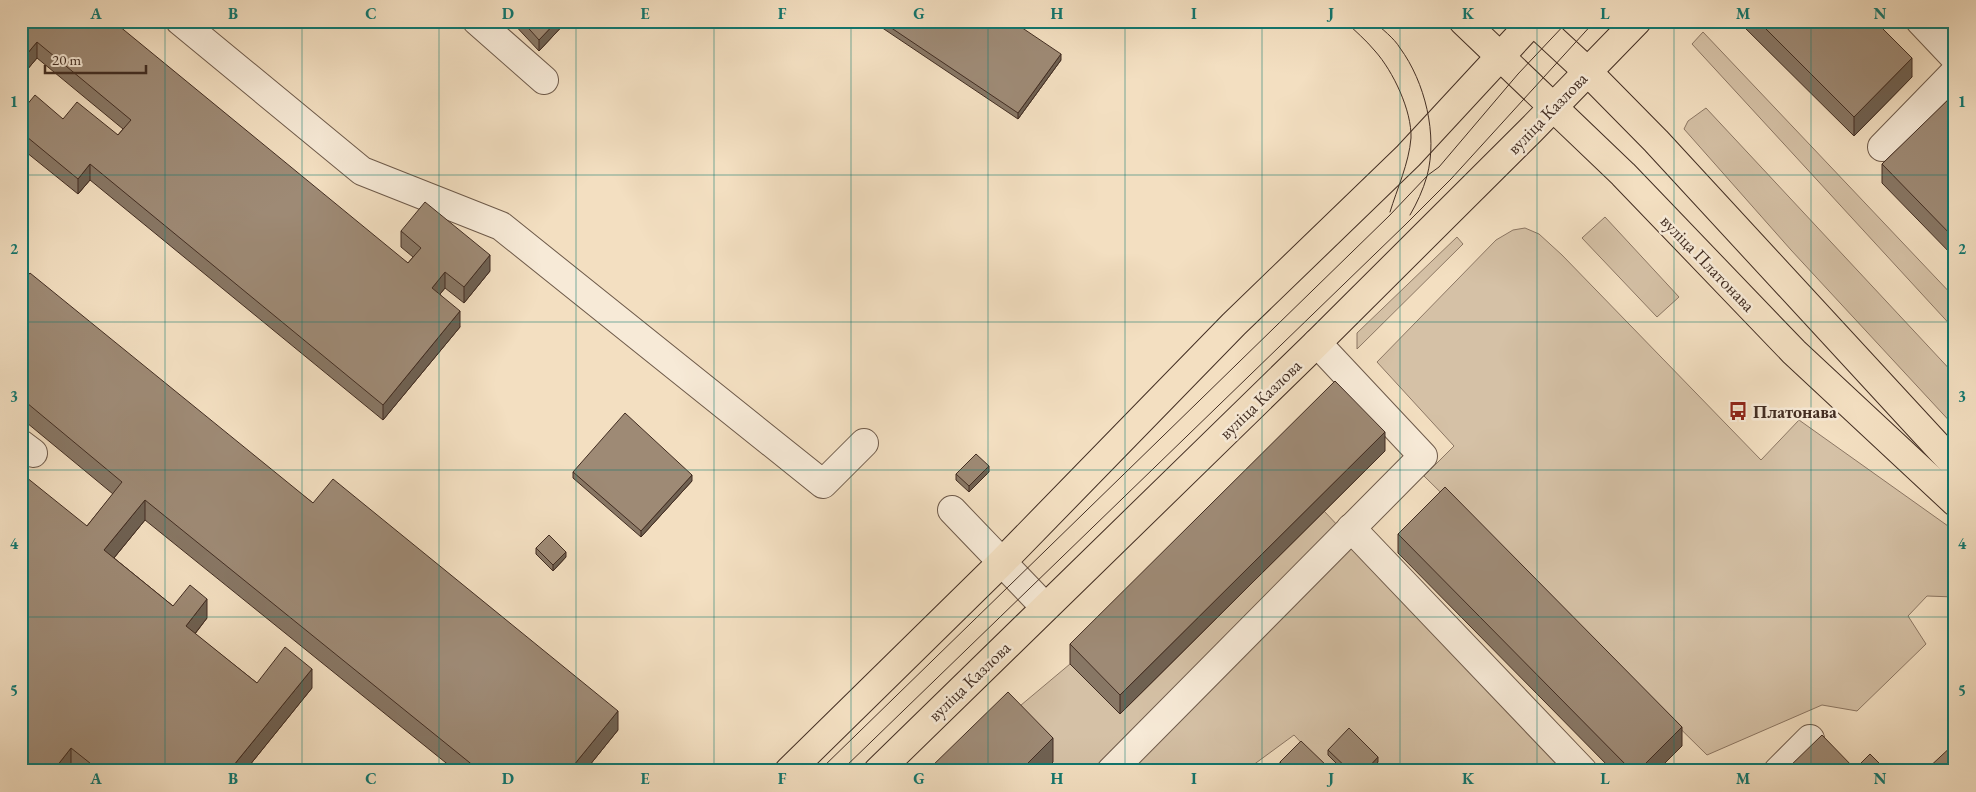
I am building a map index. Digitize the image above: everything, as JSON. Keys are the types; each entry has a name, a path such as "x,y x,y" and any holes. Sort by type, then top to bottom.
{"main road":[{"name":"вуліца Платонава","path":"1463,21 1623,174 1794,352 1955,502"},
{"path":"789,771 1001,563 1234,324 1408,156 1533,21 1587,71 1662,147 1955,465"},
{"name":"вуліца Казлова","path":"878,771 1317,343 1553,107 1636,21"}],"lane":[{"path":"180,21 362,171 501,226 823,484 864,443"},
{"path":"477,21 544,80"},
{"path":"1920,21 1955,58"},
{"path":"1882,147 1955,72"},
{"path":"1110,771 1423,456 1317,343"},
{"path":"952,510 1045,607"},
{"path":"1351,528 1583,771"},
{"path":"1778,771 1810,739"}],"shaded area":[{"path":"1703,32 1955,298 1955,330 1692,44"},
{"path":"1706,108 1955,375 1955,427 1791,250 1684,129 1688,121"},
{"path":"1605,217 1679,297 1657,317 1582,238"},
{"path":"1525,228 1539,234 1562,255 1761,460 1799,420 1955,531 1955,597 1927,596 1908,616 1926,644 1857,711 1822,705 1707,755 1424,476 1454,446 1377,362 1496,240 1513,230"},
{"path":"1457,237 1463,244 1357,349 1357,333"},
{"path":"1324,511 1569,771 1328,771 1294,735 1245,771 1044,771 1053,761 1008,716 1070,664 1120,714"}],"building":[{"path":"21,21 113,21 408,263 421,248 401,231 425,202 490,255 464,287 445,272 432,288 460,311 383,405 90,164 78,179 21,132 21,112 35,95 63,119 77,102 118,135 131,120 37,42 21,61"},
{"path":"522,21 557,21 539,40"},
{"path":"881,21 1012,21 1061,54 1018,113"},
{"path":"1758,21 1875,21 1912,58 1854,117"},
{"path":"1955,95 1955,239 1882,164"},
{"path":"30,273 313,503 333,479 618,711 569,771 480,771 145,500 104,550 173,606 190,585 207,599 186,626 257,683 285,647 312,669 229,771 100,771 71,748 53,771 21,771 21,473 87,526 122,482 21,398 21,283"},
{"path":"1335,381 1385,432 1120,695 1070,644"},
{"path":"625,413 692,475 641,531 573,472"},
{"path":"976,454 989,466 969,486 956,474"},
{"path":"1445,487 1682,727 1638,771 1632,771 1398,534"},
{"path":"549,535 566,552 553,565 536,548"},
{"path":"1008,692 1053,738 1020,771 927,771"},
{"path":"1349,728 1378,757 1365,771 1350,771 1328,750"},
{"path":"1822,735 1855,769 1870,754 1887,771 1785,771"},
{"path":"1301,741 1328,767 1325,771 1288,771 1280,762"},
{"path":"1955,743 1955,771 1925,771"}],"tram line":[{"path":"1345,21 1382,59 1395,80 1408,116 1411,138 1410,147 1390,212"},
{"path":"1373,21 1395,41 1409,62 1427,109 1430,126 1430,160 1424,186 1410,215"},
{"path":"819,771 1389,216 1428,175 1439,167 1518,74 1568,21"},
{"path":"841,771 1406,224 1451,179 1595,21"}],"place":[{"name":"Платонава","path":"1738,411"}]}
